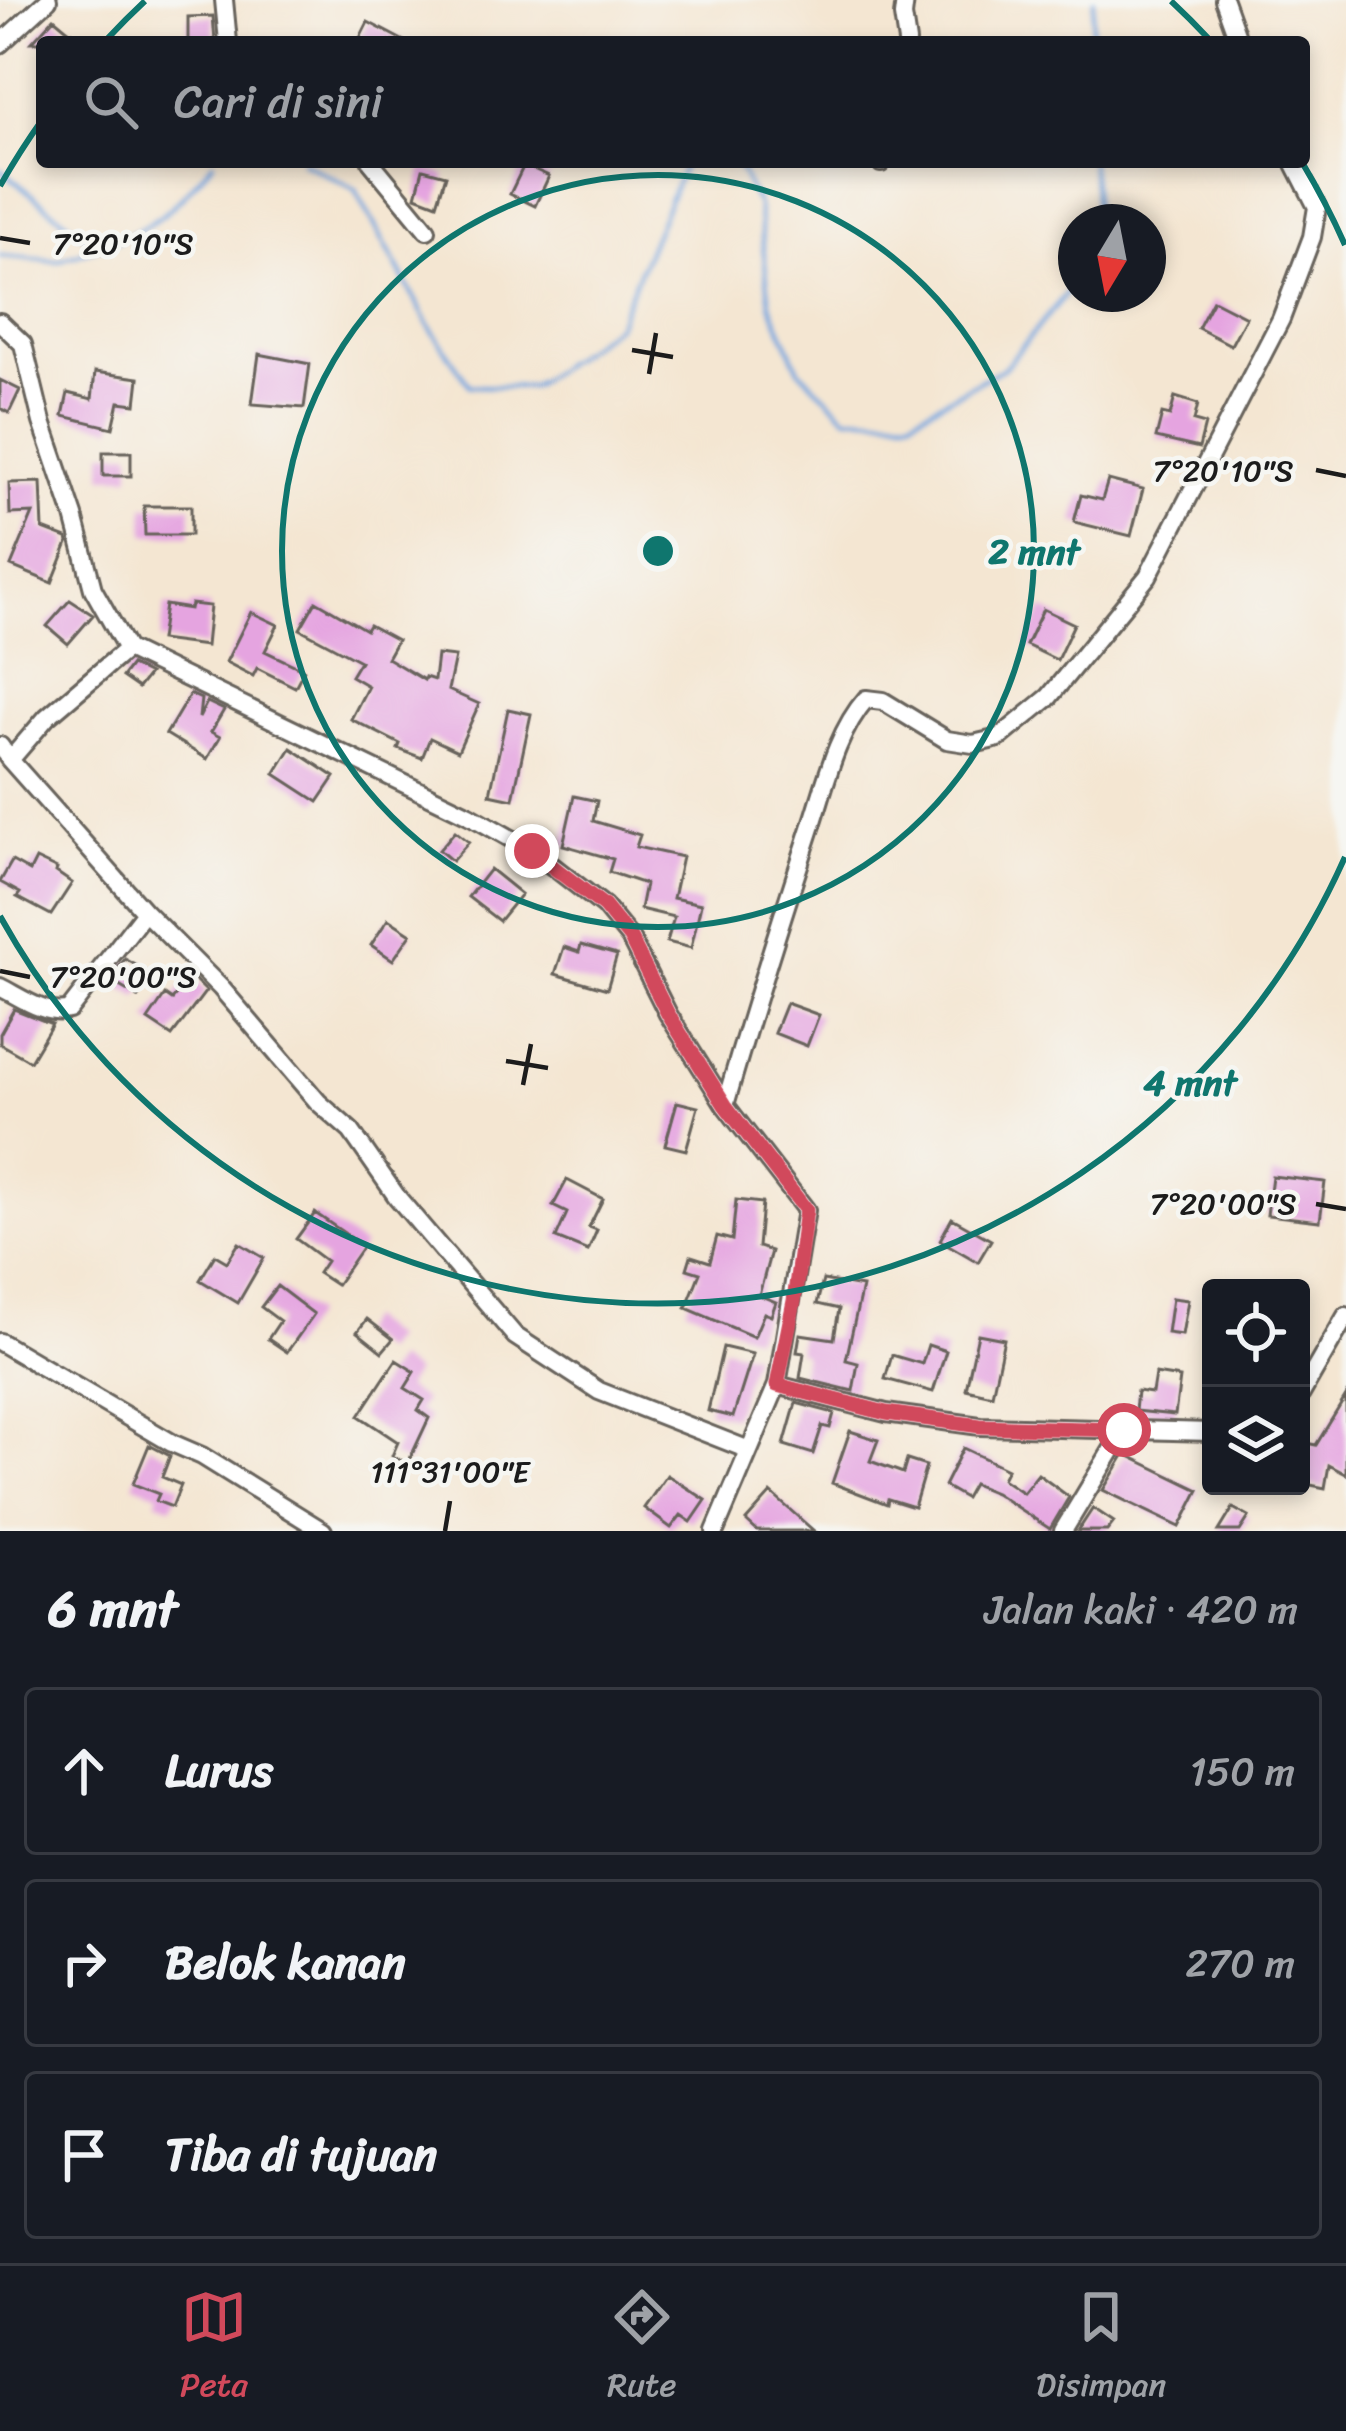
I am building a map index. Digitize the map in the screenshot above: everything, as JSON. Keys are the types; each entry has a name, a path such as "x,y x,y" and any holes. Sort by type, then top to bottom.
{"street":[{"path":"0,44 48,0"},
{"path":"224,0 227,36"},
{"path":"905,0 902,16 907,36"},
{"path":"1225,0 1237,36"},
{"path":"376,168 427,230"},
{"path":"725,1105 778,927 836,752 855,712 866,700 883,701 947,740 973,745 999,738 1049,697 1148,576 1281,319 1312,237 1317,207 1297,168"},
{"path":"0,322 23,344 93,589 127,649 414,786 532,851 604,906 630,938 668,1014 725,1105 806,1210 777,1385 715,1531"},
{"path":"127,649 5,753 145,912 221,988 318,1102 351,1131 398,1197 515,1336 599,1391 748,1450"},
{"path":"0,988 49,1011 69,1010 145,912"},
{"path":"1305,1387 1346,1316"},
{"path":"0,1342 202,1456 323,1531"},
{"path":"777,1385 886,1413 980,1426 1202,1432"},
{"path":"1063,1531 1124,1430"}],"building":[{"path":"213,16 215,36 188,36 188,17"},
{"path":"54,18 77,36 38,36"},
{"path":"368,22 395,36 361,36"},
{"path":"523,168 549,176 535,206 510,194"},
{"path":"423,169 446,175 437,204 416,196"},
{"path":"1213,300 1246,317 1231,345 1198,328"},
{"path":"259,354 310,364 304,408 252,404"},
{"path":"95,372 139,378 136,404 119,402 113,428 63,416 68,393 92,399"},
{"path":"0,380 20,390 9,413 0,408"},
{"path":"1175,397 1198,404 1194,421 1205,424 1199,448 1156,438 1162,414 1170,416"},
{"path":"103,452 131,452 131,476 103,476"},
{"path":"1108,480 1143,489 1131,536 1074,522 1081,495 1102,500"},
{"path":"41,482 43,529 67,538 68,543 52,583 11,566 33,513 10,514 9,483"},
{"path":"144,506 191,506 191,535 145,535"},
{"path":"70,600 93,615 68,644 47,626"},
{"path":"316,601 366,630 369,625 397,640 387,658 424,680 434,680 437,655 455,657 448,690 479,704 458,751 430,738 422,758 398,749 400,744 351,719 368,686 351,676 360,661 300,629"},
{"path":"191,604 210,606 206,646 160,640 165,605 190,609"},
{"path":"1043,609 1074,624 1057,660 1026,645"},
{"path":"251,612 278,625 265,651 304,670 295,687 257,668 253,676 226,662"},
{"path":"131,665 149,674 138,688 122,677"},
{"path":"190,694 201,699 199,718 207,702 224,710 211,732 220,737 207,759 166,734"},
{"path":"508,709 531,714 513,799 490,794"},
{"path":"291,748 335,777 318,802 275,774"},
{"path":"574,796 597,801 593,821 640,835 636,847 682,857 673,898 701,904 691,948 667,942 674,917 640,909 645,884 609,872 613,859 563,845"},
{"path":"455,831 469,842 452,861 439,850"},
{"path":"36,859 72,883 51,915 0,882 12,861 30,871"},
{"path":"490,869 521,894 499,921 468,897"},
{"path":"388,919 411,934 393,960 371,945"},
{"path":"581,945 617,955 607,989 555,974 564,947 579,952"},
{"path":"125,959 152,974 138,997 109,980"},
{"path":"191,976 206,991 172,1036 148,1020 165,995 172,1000"},
{"path":"786,1003 819,1015 807,1046 774,1033"},
{"path":"14,1009 52,1024 30,1061 0,1044 0,1034"},
{"path":"677,1102 698,1107 686,1150 665,1145"},
{"path":"1272,1176 1325,1182 1320,1221 1267,1215"},
{"path":"567,1180 603,1199 589,1227 597,1230 588,1251 556,1238 567,1213 553,1206"},
{"path":"736,1200 762,1203 758,1247 771,1251 759,1295 776,1302 771,1316 764,1313 754,1337 686,1308 700,1273 687,1269 691,1256 710,1262 717,1236 732,1240"},
{"path":"315,1213 363,1246 336,1285 318,1273 326,1261 296,1239"},
{"path":"952,1218 991,1240 978,1262 940,1240"},
{"path":"239,1243 264,1258 238,1303 200,1280 215,1255 227,1262"},
{"path":"823,1280 862,1287 846,1360 858,1363 853,1391 800,1378 804,1353 797,1352 800,1334 834,1339 839,1309 817,1304"},
{"path":"277,1286 314,1314 287,1352 268,1339 280,1321 261,1307"},
{"path":"1172,1298 1188,1300 1182,1335 1167,1333"},
{"path":"367,1319 393,1339 382,1352 357,1332"},
{"path":"978,1334 1004,1339 992,1395 966,1389"},
{"path":"928,1345 946,1351 933,1392 885,1379 892,1355 922,1364"},
{"path":"723,1347 753,1354 733,1417 708,1411"},
{"path":"396,1360 415,1372 405,1388 424,1400 418,1410 429,1418 408,1463 392,1456 398,1442 359,1416"},
{"path":"1155,1374 1180,1378 1175,1415 1135,1411 1137,1391 1152,1393"},
{"path":"1346,1396 1346,1474 1329,1465 1325,1488 1310,1485 1310,1444 1316,1445"},
{"path":"796,1403 834,1413 830,1428 822,1426 813,1454 784,1445"},
{"path":"850,1431 878,1440 870,1461 903,1473 907,1460 926,1466 914,1507 888,1499 887,1504 832,1483"},
{"path":"149,1445 170,1456 162,1477 181,1485 172,1507 156,1501 159,1494 133,1484"},
{"path":"963,1448 1007,1469 1002,1479 1023,1493 1038,1474 1069,1497 1050,1529 973,1484 965,1498 944,1486"},
{"path":"1125,1454 1199,1490 1180,1527 1103,1490"},
{"path":"667,1475 706,1500 691,1522 681,1515 671,1528 644,1508"},
{"path":"771,1493 814,1531 757,1531 746,1521"},
{"path":"1093,1508 1114,1522 1107,1531 1078,1531"},
{"path":"1233,1508 1249,1517 1240,1531 1219,1531"}],"waterway":[{"path":"1091,36 1094,0"},
{"path":"0,169 98,247 163,215 208,168"},
{"path":"314,168 355,189 430,327 470,386 531,387 617,325 682,168"},
{"path":"739,168 758,205 770,304 799,370 846,416 910,419 1004,368 1058,304"},
{"path":"1092,168 1094,204"},
{"path":"0,256 57,261 98,247"}],"route":[{"path":"532,851 604,906 630,938 668,1014 725,1105 806,1210 777,1385 886,1413 980,1426 1124,1430"}]}
